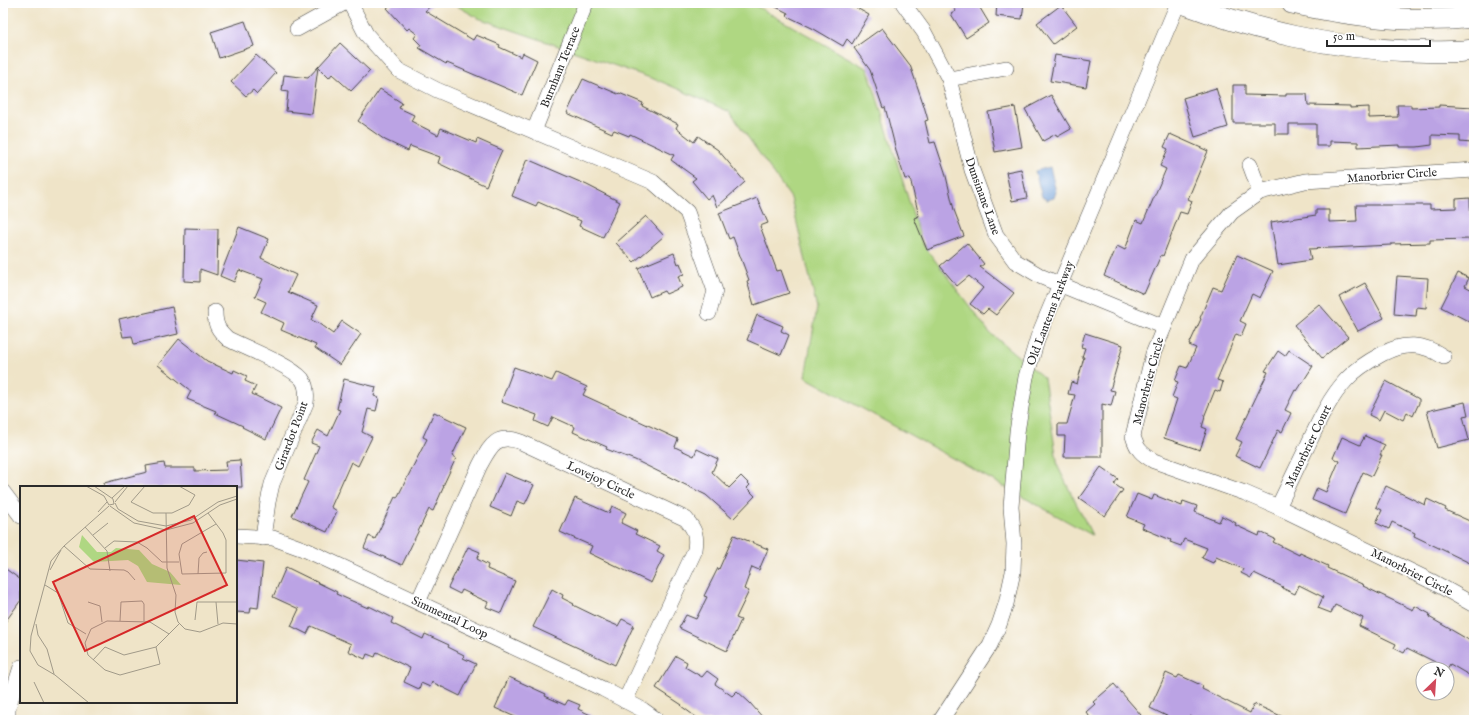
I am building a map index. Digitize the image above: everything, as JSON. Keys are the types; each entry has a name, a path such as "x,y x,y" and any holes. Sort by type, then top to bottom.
{"main road":[{"path":"1182,3 1219,17 1263,30 1307,40 1352,47 1393,50 1436,52 1474,50"},
{"path":"1292,3 1356,15 1394,18 1435,19 1474,17"}],"street":[{"path":"297,29 344,3"},
{"path":"350,3 366,34 398,70 437,90 653,182 687,212 715,291 709,313"},
{"name":"Burnham Terrace","path":"534,131 586,3"},
{"name":"Dunsinane Lane","path":"903,3 924,32 948,79 972,170 996,235 1015,261 1042,277 1164,327"},
{"name":"Old Lanterns Parkway","path":"941,720 990,645 1006,604 1013,572 1014,544 1011,507 1017,432 1026,377 1038,337 1178,3"},
{"path":"948,79 1006,68"},
{"path":"1250,165 1260,192"},
{"name":"Manorbrier Circle","path":"1474,170 1305,181 1260,192 1232,212 1192,259 1153,354 1133,436 1136,446 1144,455 1154,461 1245,493 1278,507 1433,582 1474,604"},
{"name":"Girardot Point","path":"215,312 215,323 221,333 228,339 294,371 303,380 307,393 306,403 272,484 263,538"},
{"name":"Manorbrier Court","path":"1278,507 1320,419 1331,400 1347,379 1366,362 1389,350 1406,346 1420,346 1434,351 1444,357"},
{"name":"Lovejoy Circle","path":"418,602 480,465 490,446 500,439 511,438 521,442 686,519 693,528 697,539 695,550 625,701"},
{"path":"3,492 20,515"},
{"name":"Simmental Loop","path":"237,536 273,538 306,550 603,689 643,710 657,720"},
{"path":"8,720 8,708 20,670"}],"green space":[{"path":"452,3 751,3 868,69 922,243 989,332 1044,378 1058,467 1092,535 805,377 817,308 791,198 730,112 662,82 478,18"}],"water":[{"path":"1050,167 1056,192 1054,198 1047,200 1042,197 1035,171"}],"building":[{"path":"393,3 434,3 425,11 473,40 476,35 500,45 499,47 521,57 523,53 537,60 522,95 447,63 446,64 419,48 421,45 414,38 417,34 409,28 407,30 387,8"},
{"path":"768,3 848,3 869,15 852,44 847,39 843,46 814,29 787,16 788,13"},
{"path":"951,3 977,3 989,23 966,38 951,14 956,11"},
{"path":"997,3 1024,3 1022,19 996,16"},
{"path":"1061,5 1077,26 1053,44 1037,23"},
{"path":"245,21 254,46 219,58 211,32"},
{"path":"882,28 910,65 928,120 925,121 930,143 935,142 945,172 954,210 964,236 927,250 914,218 919,216 910,178 905,179 885,107 883,108 870,70 854,48"},
{"path":"340,43 370,71 351,91 332,74 329,78 318,67"},
{"path":"256,55 276,73 257,94 253,90 246,96 231,82"},
{"path":"1055,55 1091,61 1086,87 1050,81"},
{"path":"318,67 312,114 286,111 288,92 282,91 284,75 308,78"},
{"path":"583,79 643,103 642,106 678,124 676,128 694,142 698,136 718,150 745,182 717,207 712,195 707,199 692,181 696,178 671,160 674,155 630,134 629,136 614,130 612,133 567,113"},
{"path":"1233,85 1245,85 1245,95 1286,96 1286,94 1307,94 1308,105 1350,106 1350,108 1369,107 1369,118 1398,117 1397,105 1411,105 1411,108 1439,107 1439,105 1473,107 1472,143 1460,142 1460,136 1432,135 1432,145 1417,147 1399,147 1399,145 1358,147 1358,142 1330,141 1330,146 1316,146 1316,124 1289,124 1289,134 1275,134 1275,123 1233,123"},
{"path":"1216,88 1228,127 1195,137 1183,98"},
{"path":"380,89 402,103 399,108 414,115 411,121 438,135 441,128 476,143 477,139 502,150 486,186 438,163 440,157 410,146 408,151 385,140 358,121"},
{"path":"1051,95 1071,129 1057,137 1056,134 1043,141 1025,109"},
{"path":"1015,107 1022,147 995,152 988,112"},
{"path":"1170,134 1208,151 1188,199 1192,201 1187,214 1180,212 1163,256 1161,255 1144,294 1104,276 1117,246 1125,250 1136,220 1143,223 1166,169 1160,166 1168,149 1164,147"},
{"path":"527,159 587,185 620,202 603,237 579,226 581,221 538,202 536,206 512,196"},
{"path":"1021,169 1027,198 1012,201 1006,172"},
{"path":"757,198 768,223 760,226 777,271 781,270 789,293 754,305 747,281 749,280 733,237 729,239 719,213"},
{"path":"1470,198 1471,239 1430,240 1430,243 1309,249 1311,260 1278,265 1271,222 1316,215 1316,210 1329,210 1329,222 1357,221 1356,205 1430,205 1430,209 1456,208 1456,199"},
{"path":"646,216 664,236 634,262 616,243"},
{"path":"239,227 269,239 261,258 296,275 288,292 318,305 311,320 318,323 333,334 342,321 361,334 340,365 315,348 316,345 281,330 284,323 261,312 266,302 255,297 263,279 239,270 234,282 220,276"},
{"path":"185,228 218,229 217,275 200,269 200,282 184,281"},
{"path":"967,243 984,264 980,267 1014,293 996,315 988,309 983,314 970,304 983,288 969,276 957,286 940,266"},
{"path":"674,253 684,274 678,276 682,287 666,294 664,291 650,297 638,268"},
{"path":"1237,255 1273,271 1260,298 1252,294 1240,321 1246,324 1241,336 1236,334 1217,380 1223,382 1220,392 1215,390 1204,417 1202,427 1207,429 1200,450 1164,438 1177,399 1172,397 1178,382 1175,381 1181,366 1187,368 1196,348 1189,345 1213,287 1221,290"},
{"path":"1458,273 1469,278 1465,286 1474,291 1474,314 1470,322 1441,307"},
{"path":"1397,276 1428,278 1426,308 1417,307 1416,316 1394,314"},
{"path":"1365,283 1384,318 1358,331 1339,297"},
{"path":"1319,304 1348,337 1322,358 1294,325"},
{"path":"172,307 178,334 134,344 132,336 123,337 119,319"},
{"path":"757,315 783,326 781,331 789,335 781,355 747,340"},
{"path":"1085,333 1123,345 1110,390 1115,391 1111,406 1102,404 1102,457 1064,457 1065,436 1058,436 1058,424 1067,424 1075,395 1068,394 1071,382 1077,384 1084,357 1082,357 1085,348 1081,347"},
{"path":"179,339 207,361 233,373 234,370 247,376 245,381 256,386 252,394 281,408 266,439 215,413 216,411 187,399 191,391 158,365"},
{"path":"1289,350 1313,366 1297,391 1295,390 1285,410 1291,413 1282,432 1278,430 1260,468 1235,456 1242,442 1236,439 1268,372 1265,371 1278,351 1285,356"},
{"path":"514,367 552,381 556,373 587,387 583,395 678,439 675,447 694,456 697,449 718,459 712,472 729,488 741,476 750,485 747,488 755,496 733,519 706,495 635,460 606,449 607,447 573,432 575,427 553,417 548,427 535,421 537,415 501,402"},
{"path":"344,379 376,387 374,396 379,398 376,411 368,409 362,432 372,437 358,466 351,462 331,507 337,511 327,532 292,516 308,482 304,480 319,446 311,443 318,430 328,436 340,410 337,409"},
{"path":"1386,381 1419,399 1419,403 1413,416 1407,412 1403,420 1384,410 1379,420 1369,415"},
{"path":"1465,402 1468,415 1463,416 1469,440 1437,448 1427,411"},
{"path":"434,412 466,427 452,456 456,458 433,511 429,509 402,565 364,548 369,536 375,539 395,497 397,498 427,439 423,437"},
{"path":"1365,436 1385,445 1372,476 1363,472 1345,514 1312,500 1317,488 1326,492 1339,461 1333,458 1342,437 1360,445"},
{"path":"240,460 242,487 105,486 104,483 147,472 146,466 164,463 165,468 195,468 195,471 227,470 226,461"},
{"path":"1101,467 1118,479 1114,484 1123,490 1105,516 1079,498"},
{"path":"505,473 534,485 525,504 517,501 511,516 490,507"},
{"path":"1386,486 1425,505 1427,499 1446,508 1445,510 1474,523 1474,565 1414,536 1415,533 1392,522 1389,529 1376,523 1382,510 1376,507"},
{"path":"1137,494 1152,500 1154,495 1182,506 1183,501 1197,506 1195,512 1219,522 1222,516 1236,523 1235,525 1259,536 1260,532 1275,539 1273,542 1299,555 1300,553 1328,566 1327,568 1413,610 1415,606 1430,614 1429,617 1474,643 1474,678 1455,667 1455,661 1433,661 1407,648 1404,653 1394,648 1396,644 1359,626 1363,618 1335,605 1331,613 1318,608 1323,597 1299,585 1295,594 1254,573 1251,578 1241,573 1243,569 1216,557 1213,563 1202,558 1207,548 1184,539 1181,546 1170,542 1171,540 1142,528 1144,524 1127,517"},
{"path":"575,498 609,513 612,506 626,513 621,523 637,531 635,534 660,546 657,551 664,555 651,583 589,553 592,546 560,532"},
{"path":"734,535 768,549 759,570 752,567 744,589 749,591 736,618 741,620 727,651 679,628 686,615 696,619 707,597 704,596 718,568 719,569"},
{"path":"468,547 480,552 477,559 488,565 487,569 515,581 501,613 486,607 488,602 462,590 460,594 448,588"},
{"path":"237,560 263,563 258,608 251,607 250,613 237,612"},
{"path":"3,567 20,579 20,601 3,625"},
{"path":"286,567 337,592 336,594 368,608 369,606 393,618 391,623 423,639 425,634 449,645 448,647 464,655 463,658 476,664 460,696 432,682 430,687 421,683 419,689 404,682 410,668 377,652 375,657 367,654 365,659 348,651 351,644 311,626 307,634 291,626 299,609 273,597"},
{"path":"552,589 563,595 562,598 574,604 573,605 606,621 618,626 622,619 634,625 615,665 533,627"},
{"path":"676,656 687,662 685,667 702,677 707,671 718,679 715,684 732,696 737,691 765,720 700,720 681,706 682,705 656,688"},
{"path":"1166,673 1177,678 1179,675 1203,686 1202,689 1250,713 1254,704 1290,720 1197,720 1189,716 1187,720 1175,720 1150,708"},
{"path":"509,677 546,694 545,696 565,705 568,700 580,705 578,709 601,720 522,720 495,708"},
{"path":"1114,684 1141,715 1135,720 1092,720 1086,712 1095,704 1093,702"}]}
